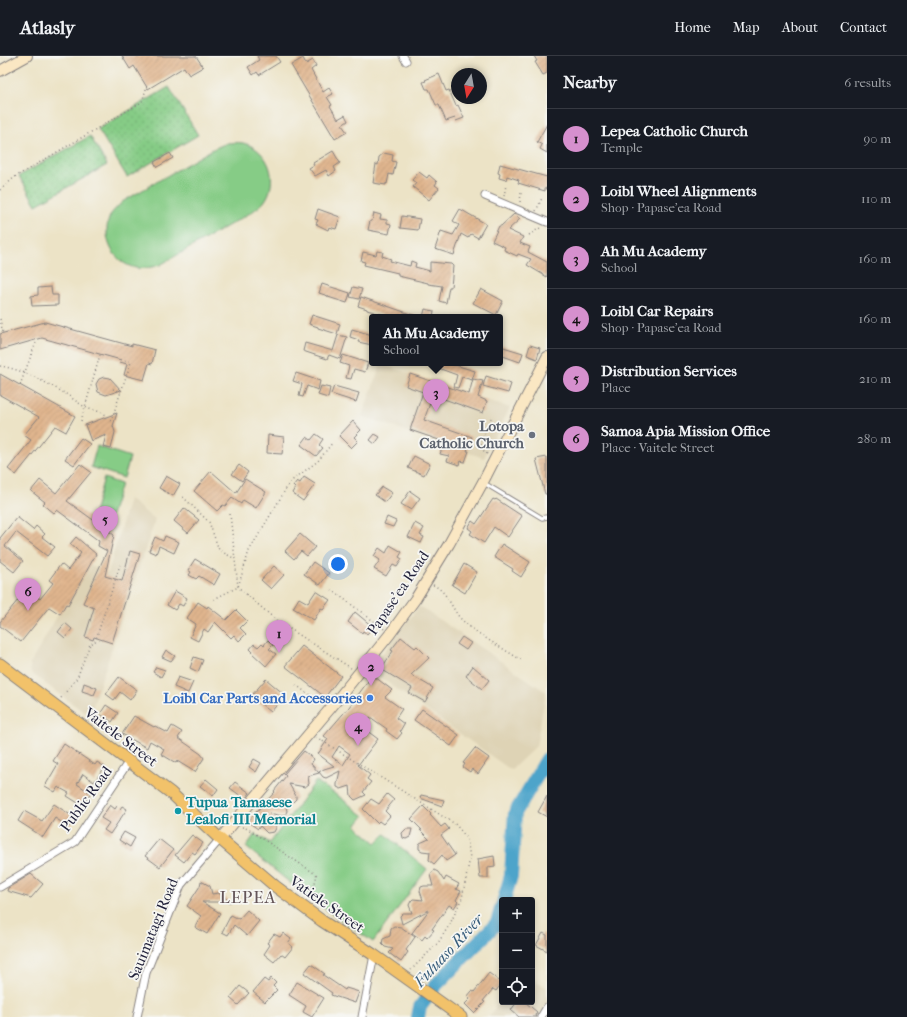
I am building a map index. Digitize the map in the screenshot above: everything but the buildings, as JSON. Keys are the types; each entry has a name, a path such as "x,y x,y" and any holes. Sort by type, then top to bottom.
{"main road":[{"path":"0,71 27,56"},
{"name":"Papase'ea Road","path":"220,839 329,710 390,634 416,598 449,544 483,482 547,357"},
{"name":"Vaitele Street","path":"0,664 172,794 220,839"},
{"name":"Vatiele Street","path":"220,839 275,886 307,910 374,955 461,1017"}],"street":[{"path":"485,196 547,222"},
{"name":"Public Road","path":"0,887 75,842 129,761"},
{"name":"Sauimatagi Road","path":"137,1017 146,973 181,886 220,839"},
{"path":"362,1017 374,955"},
{"path":"542,1017 547,1007"}],"lane":[{"path":"483,482 542,518 547,517"}],"path":[{"path":"0,190 15,177 142,102 146,86"},
{"path":"502,203 506,185"},
{"path":"519,210 521,193"},
{"path":"533,216 542,198"},
{"path":"529,235 541,227"},
{"path":"0,319 3,334"},
{"path":"20,385 37,340"},
{"path":"81,421 100,355"},
{"path":"111,421 131,362 120,359"},
{"path":"0,366 16,370 55,387 85,407 103,412 108,416"},
{"path":"92,382 96,384"},
{"path":"113,389 121,392"},
{"path":"491,418 480,447 494,461"},
{"path":"214,599 238,587 249,550 290,482 318,460 333,442"},
{"path":"183,497 209,522 219,550 234,559"},
{"path":"230,514 238,587 276,620 358,673"},
{"path":"55,706 77,678 90,644 95,642 120,565"},
{"path":"426,582 437,587 448,599 459,617 472,628 522,660"},
{"path":"332,590 370,617 390,634"},
{"path":"296,684 329,710"},
{"path":"309,733 455,824 467,838 470,858 462,898 450,924 438,942 405,977"},
{"path":"233,823 248,829 317,875 307,910"}],"shaded area":[{"path":"380,366 387,366 510,408 484,458 362,416"},
{"path":"129,499 155,520 92,708 84,712 31,673 30,664 87,564 108,573"},
{"path":"419,606 546,692 536,746 511,770 370,670"},
{"path":"535,980 547,988 547,1002 538,1017 489,1017 499,1002 499,1005 535,1005"}],"green space":[{"path":"169,87 198,135 127,177 98,129"},
{"path":"90,136 107,165 36,205 19,176"},
{"path":"227,143 243,143 252,146 260,152 265,159 269,167 271,185 269,194 264,202 252,212 160,265 136,268 120,260 110,247 108,239 108,222 111,214 122,202 213,149"},
{"path":"97,446 130,457 124,478 91,467"},
{"path":"104,478 121,484 110,518 94,513"},
{"path":"316,781 364,816 356,826 376,843 385,834 427,869 373,942 304,894 246,847 255,834 270,843"}],"waterway":[{"name":"Fuluaso River","path":"505,897 511,876 515,813 547,759"},
{"name":"Fuluaso River","path":"418,1017 420,1007 436,985 497,923 499,916"}],"place":[{"name":"Ah Mu Academy","path":"436,412"},
{"name":"Lotopa Catholic Church","path":"532,435"},
{"name":"Distribution Services","path":"105,539"},
{"name":"Samoa Apia Mission Office","path":"28,611"},
{"name":"Lepea Catholic Church","path":"279,653"},
{"name":"Loibl Wheel Alignments","path":"371,686"},
{"name":"Loibl Car Parts and Accessories","path":"370,698"},
{"name":"Loibl Car Repairs","path":"358,746"},
{"name":"Tupua Tamasese Lealofi III Memorial","path":"178,811"}],"district":[{"name":"LEPEA","path":"248,897"}]}
